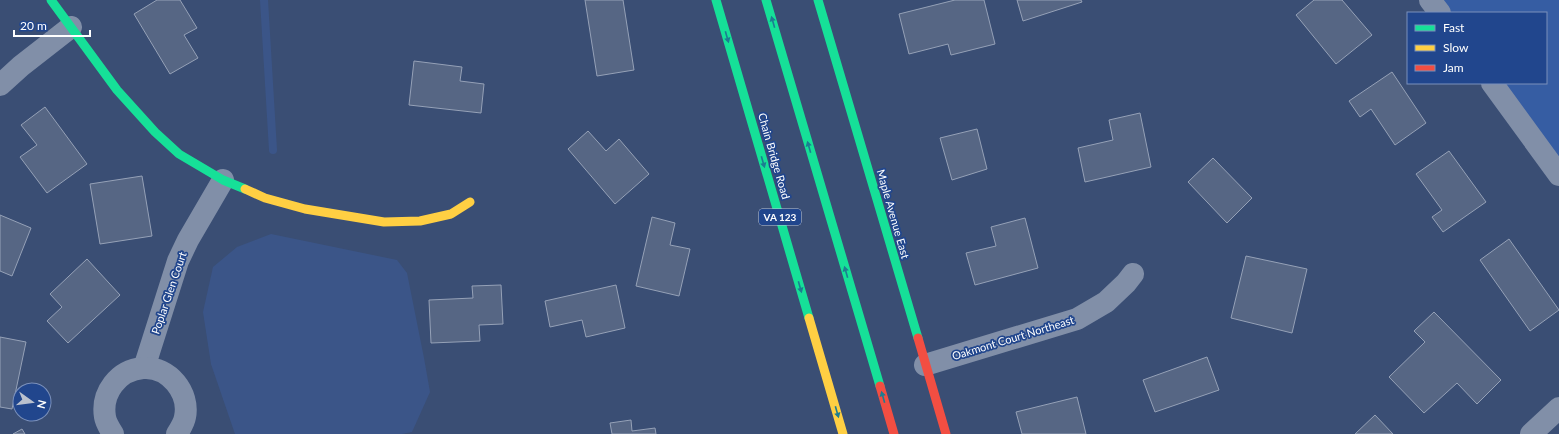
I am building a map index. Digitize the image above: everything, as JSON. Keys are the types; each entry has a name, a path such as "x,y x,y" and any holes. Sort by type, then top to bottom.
{"street":[{"path":"51,0 117,90 155,132 179,154 223,180 264,198 305,209 384,222 420,221 451,214 470,202"},
{"name":"Chain Bridge Road","path":"716,0 843,434"},
{"path":"766,0 894,434"},
{"name":"Maple Avenue East","path":"818,0 946,434"},
{"path":"1430,0 1439,12"},
{"path":"0,85 20,66 71,27"},
{"path":"1493,84 1559,175"},
{"name":"Poplar Glen Court","path":"144,368 178,262 188,240 223,180"},
{"name":"Oakmont Court Northeast","path":"925,365 1077,319 1106,302 1126,283 1133,274"},
{"path":"113,434 105,419 105,400 112,384 126,372 144,368 162,371 177,382 185,399 185,417 177,434"},
{"path":"1531,434 1559,408"}],"shaded area":[{"path":"1429,0 1559,0 1559,176 1491,84 1547,84 1547,12 1438,12"},
{"path":"271,234 397,260 407,273 430,392 412,432 402,434 235,434 211,364 203,312 213,267 237,247"}],"building":[{"path":"157,0 180,0 197,28 184,35 198,58 170,74 134,14"},
{"path":"585,0 623,0 634,70 597,76"},
{"path":"955,0 984,0 995,44 951,55 948,44 909,54 899,14"},
{"path":"1017,0 1081,0 1082,2 1023,21"},
{"path":"1314,0 1342,0 1372,35 1336,64 1296,15"},
{"path":"414,61 462,67 460,81 484,84 481,113 409,105"},
{"path":"1392,72 1426,123 1395,145 1371,109 1360,117 1349,101"},
{"path":"45,107 87,164 47,193 20,157 37,145 21,125"},
{"path":"1140,113 1151,167 1085,182 1078,148 1113,140 1109,120"},
{"path":"977,129 987,169 952,180 940,138"},
{"path":"588,131 606,151 619,139 649,174 615,204 568,149"},
{"path":"1449,151 1486,202 1443,232 1432,217 1442,210 1416,174"},
{"path":"1213,158 1252,198 1227,223 1188,182"},
{"path":"142,176 152,236 100,244 90,184"},
{"path":"0,215 31,228 12,276 0,271"},
{"path":"652,217 675,223 670,245 690,249 679,296 636,286"},
{"path":"1025,218 1038,268 975,285 966,253 996,246 991,227"},
{"path":"1509,239 1559,310 1530,331 1480,260"},
{"path":"1246,256 1307,269 1292,333 1231,318"},
{"path":"87,259 120,295 68,343 47,321 62,307 50,294"},
{"path":"501,285 503,324 479,325 480,341 431,343 429,300 473,298 472,286"},
{"path":"616,285 625,328 586,337 582,320 550,327 545,301"},
{"path":"1434,312 1501,380 1477,404 1457,383 1424,413 1389,377 1425,342 1414,331"},
{"path":"0,337 26,342 18,382 12,382 12,409 0,407"},
{"path":"1207,357 1219,390 1155,412 1143,380"},
{"path":"1077,397 1086,434 1022,434 1016,412"},
{"path":"1375,415 1393,434 1355,434"},
{"path":"631,420 632,431 655,428 656,434 612,434 610,423"},
{"path":"22,429 25,434 13,434"}],"waterway":[{"path":"264,0 273,150"}],"traffic: fast":[{"path":"51,0 117,90 155,132 179,154 223,180 245,189"},
{"path":"716,0 809,318"},
{"path":"766,0 880,386"},
{"path":"818,0 918,338"}],"traffic: slow":[{"path":"245,189 265,198 305,209 384,222 420,221 451,214 470,202"},
{"path":"809,318 843,434"}],"traffic: jam":[{"path":"918,338 946,434"},
{"path":"880,386 894,434"}]}
